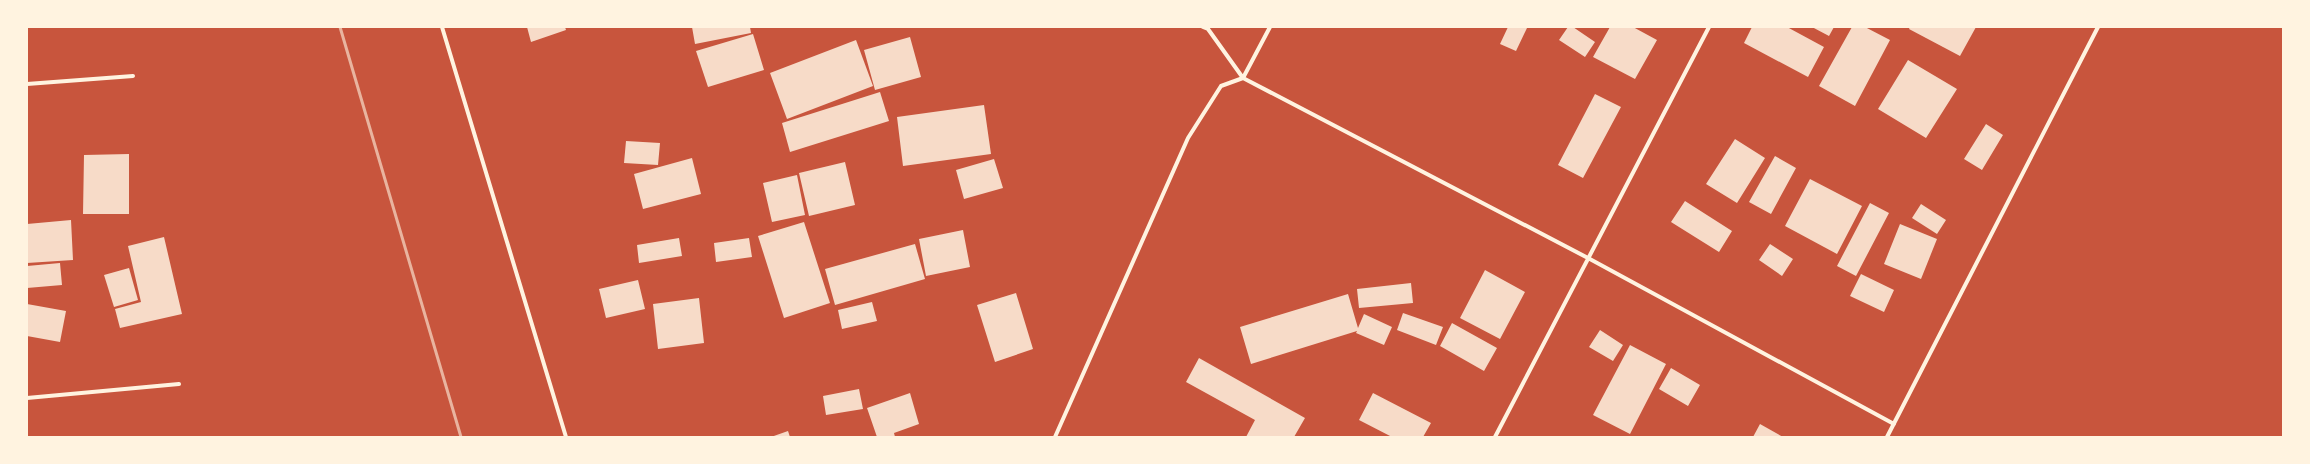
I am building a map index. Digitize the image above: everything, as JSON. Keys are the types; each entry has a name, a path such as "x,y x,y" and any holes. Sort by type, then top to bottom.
{"street":[{"path":"442,27 566,437"},
{"path":"1203,27 1208,28 1243,78 1588,258 1894,424"},
{"path":"1055,437 1188,138 1221,86 1243,78 1270,27"},
{"path":"1495,437 1709,27"},
{"path":"1887,437 2098,27"},
{"path":"27,84 133,76"},
{"path":"27,398 179,384"}],"building":[{"path":"527,27 565,27 566,30 531,42"},
{"path":"692,27 750,27 751,33 695,44"},
{"path":"1508,27 1527,28 1516,51 1500,44"},
{"path":"1568,27 1573,27 1595,42 1585,57 1559,40"},
{"path":"1610,27 1633,27 1657,40 1635,79 1593,57"},
{"path":"1752,27 1787,27 1824,47 1808,77 1744,43"},
{"path":"1812,27 1834,27 1829,36"},
{"path":"1852,27 1865,27 1890,40 1855,106 1819,86"},
{"path":"1910,27 1976,27 1960,56 1909,29"},
{"path":"753,34 764,70 708,87 696,51"},
{"path":"910,37 921,77 875,90 864,50"},
{"path":"856,40 873,86 787,119 770,73"},
{"path":"1908,60 1957,89 1926,138 1878,109"},
{"path":"880,92 889,121 790,152 782,123"},
{"path":"1595,94 1621,107 1583,178 1558,165"},
{"path":"984,105 991,154 903,166 897,117"},
{"path":"1986,124 2003,135 1982,170 1964,159"},
{"path":"1735,139 1765,158 1737,203 1706,184"},
{"path":"626,141 660,143 658,165 624,163"},
{"path":"129,154 129,214 83,214 84,155"},
{"path":"1775,156 1796,168 1771,214 1749,202"},
{"path":"692,158 701,194 643,209 634,174"},
{"path":"994,159 1003,188 964,199 956,170"},
{"path":"845,162 855,205 809,216 799,173"},
{"path":"797,175 805,215 772,222 763,183"},
{"path":"1810,179 1862,206 1837,254 1785,226"},
{"path":"1685,201 1732,231 1719,252 1671,222"},
{"path":"1870,203 1889,213 1856,276 1837,266"},
{"path":"1921,204 1946,220 1937,234 1912,218"},
{"path":"71,220 73,260 27,263 27,224"},
{"path":"804,222 830,303 784,318 758,236"},
{"path":"1900,224 1937,239 1921,279 1884,264"},
{"path":"963,230 970,267 926,276 919,239"},
{"path":"164,237 182,314 120,328 115,309 141,302 128,246"},
{"path":"679,238 682,256 639,263 637,245"},
{"path":"749,238 752,257 716,262 714,243"},
{"path":"915,244 925,279 835,305 825,269"},
{"path":"1770,244 1793,259 1782,276 1759,260"},
{"path":"60,263 62,285 27,288 27,266"},
{"path":"129,268 138,300 114,307 104,275"},
{"path":"1485,270 1525,292 1500,339 1460,318"},
{"path":"1861,274 1894,290 1884,312 1850,296"},
{"path":"638,280 645,309 606,318 599,289"},
{"path":"1411,283 1413,303 1359,308 1357,289"},
{"path":"1016,293 1033,349 995,362 977,305"},
{"path":"1348,294 1358,328 1364,314 1392,327 1384,345 1356,333 1357,331 1251,364 1240,327"},
{"path":"699,298 704,343 658,349 653,304"},
{"path":"872,302 877,321 842,329 838,310"},
{"path":"27,304 66,311 60,342 27,336"},
{"path":"1403,313 1443,327 1436,345 1397,330"},
{"path":"1452,323 1497,348 1484,371 1440,346"},
{"path":"1600,330 1623,345 1613,361 1589,347"},
{"path":"1630,345 1666,364 1630,434 1593,415"},
{"path":"1199,358 1305,418 1294,437 1246,437 1255,420 1186,382"},
{"path":"1671,368 1700,385 1688,406 1659,389"},
{"path":"859,389 863,409 826,415 823,396"},
{"path":"910,393 919,424 894,433 895,437 877,437 867,408"},
{"path":"1373,393 1431,423 1423,437 1392,437 1359,420"},
{"path":"1760,424 1783,437 1753,437"},
{"path":"788,431 790,437 771,437"}],"railway":[{"path":"340,27 461,437"}]}
